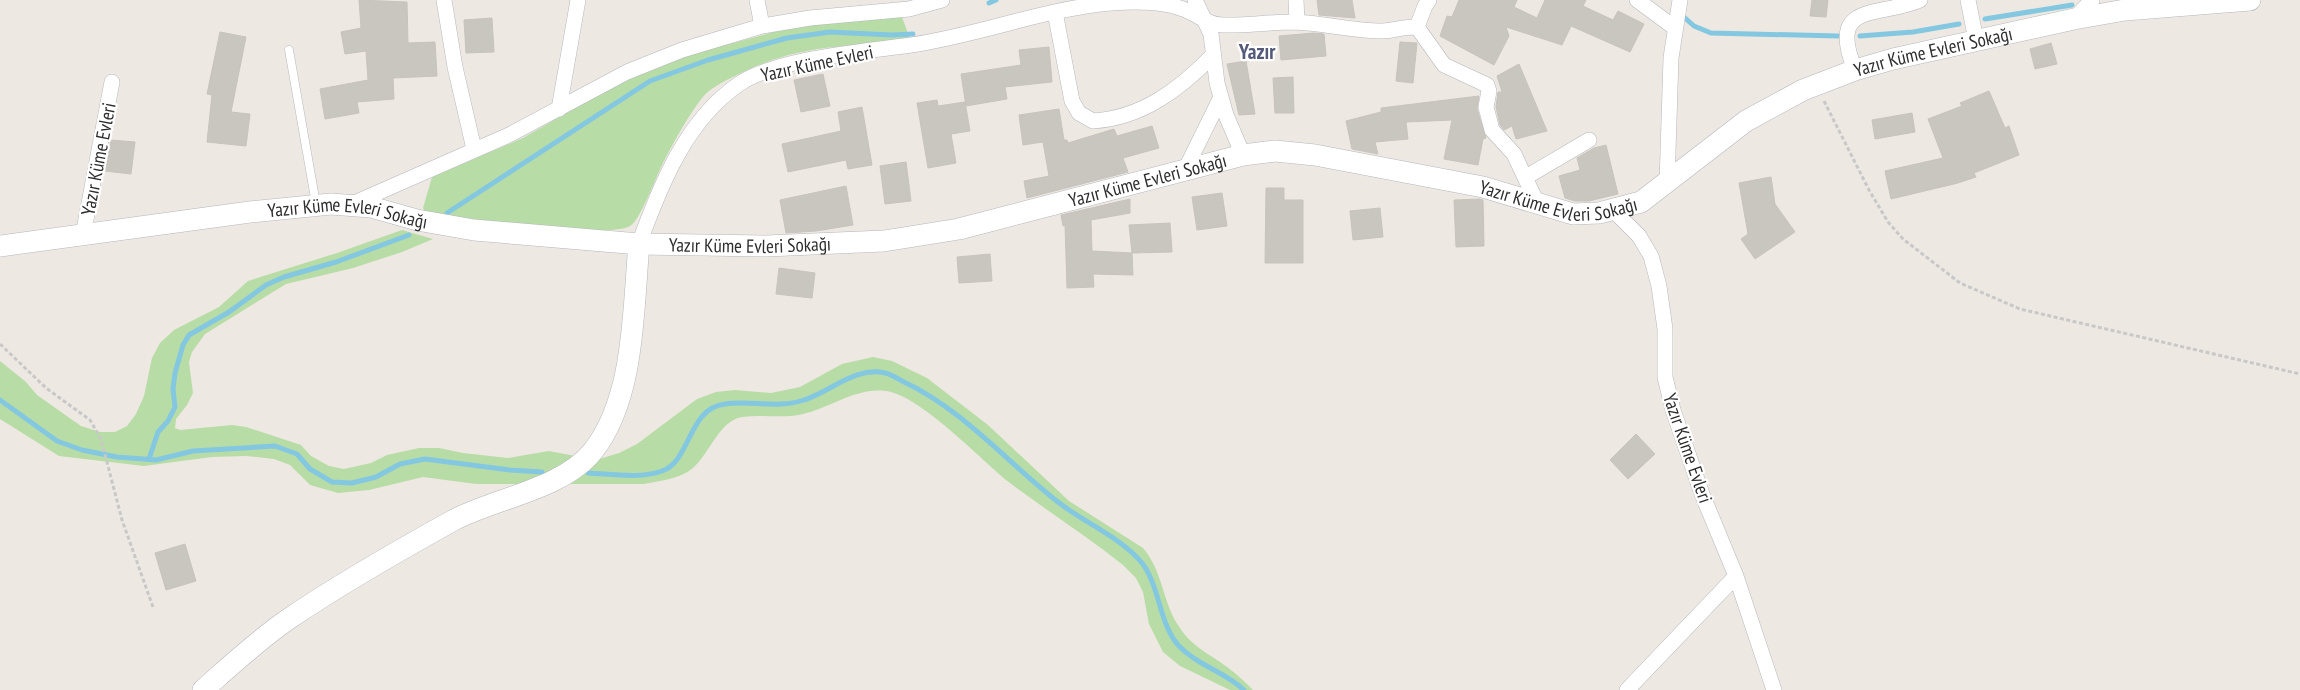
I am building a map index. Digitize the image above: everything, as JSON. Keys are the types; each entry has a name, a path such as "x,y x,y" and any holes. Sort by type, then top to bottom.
{"street":[{"path":"444,0 455,67 474,149"},
{"path":"559,109 578,0"},
{"path":"757,0 762,26"},
{"name":"Yazır Küme Evleri","path":"351,204 559,109 628,72 653,61 762,26 942,0"},
{"path":"1195,0 1208,24 1221,97 1243,155"},
{"path":"1296,0 1297,22"},
{"path":"1429,0 1417,27 1444,65 1487,85 1489,91 1486,107 1492,130 1514,154 1537,203"},
{"path":"1637,0 1675,28"},
{"path":"1667,183 1671,58 1680,0"},
{"path":"1855,70 1846,43 1848,27 1852,20 1863,14 1920,0"},
{"path":"1968,0 1976,40"},
{"path":"2074,19 2092,0"},
{"name":"Yazır Küme Evleri Sokağı","path":"0,246 316,204 351,204 371,207 433,224 474,230 639,244 699,246 839,244 924,236 1243,155 1276,151 1315,155 1464,183 1573,214 1614,211 1642,202 1722,137 1777,103 1816,84 1855,70 1976,40 2074,19 2150,8 2250,0"},
{"name":"Yazır Küme Evleri","path":"639,244 660,188 695,128 718,101 740,83 784,66 838,55 958,37 1055,12 1112,3 1165,5 1190,12 1208,24 1297,22 1384,31 1417,27"},
{"path":"1055,12 1072,101 1079,113 1093,121 1128,115 1158,102 1190,77 1213,55"},
{"name":"Yazır Küme Evleri","path":"83,235 112,82"},
{"path":"1185,170 1221,97"},
{"path":"1526,178 1589,140"},
{"name":"Yazır Küme Evleri","path":"1614,211 1639,236 1651,256 1660,294 1665,329 1665,377 1672,410 1702,494 1736,576 1774,690"},
{"path":"203,690 286,621 364,572 454,519 558,477 576,466 592,451 612,417 624,385 639,244"},
{"path":"1626,690 1736,576"}],"lane":[{"path":"289,50 316,204"}],"path":[{"path":"1816,84 1868,190 1888,222 1903,239 1960,282 2020,309 2300,374"},
{"path":"0,344 46,388 90,420 96,427 101,439 122,520 153,607"}],"green space":[{"path":"902,17 910,39 822,48 781,57 737,75 710,91 702,98 682,127 649,196 639,215 630,226 617,229 565,229 426,214 423,208 432,177 523,138 631,76 700,52 785,29 829,22"},
{"path":"402,230 433,239 402,252 353,268 286,284 205,334 192,352 189,362 193,393 187,405 176,419 175,428 180,430 232,425 246,427 301,445 311,456 329,466 344,469 371,463 387,455 419,448 439,448 463,453 508,458 549,451 596,460 619,453 637,444 697,399 716,392 735,390 771,393 800,387 842,364 873,357 892,361 927,378 988,425 1069,501 1143,548 1155,568 1174,618 1185,635 1234,672 1253,690 1230,690 1180,666 1163,652 1149,624 1143,592 1136,578 1123,565 1010,483 933,416 900,395 886,391 864,392 803,414 750,416 734,420 721,431 699,462 688,472 670,479 643,484 476,484 423,477 369,490 338,493 310,485 290,465 274,459 246,456 212,457 144,466 59,456 0,419 0,361 26,382 37,395 81,426 100,432 115,432 127,426 136,414 144,396 152,358 160,343 174,330 219,307 248,281"}],"building":[{"path":"359,0 407,2 408,43 435,42 437,76 393,78 394,99 357,102 359,113 325,119 320,89 368,80 366,51 345,54 341,32 361,28"},
{"path":"1317,0 1352,0 1355,18 1319,15"},
{"path":"1459,0 1517,0 1514,7 1537,18 1545,0 1586,0 1583,6 1613,20 1618,11 1644,24 1630,52 1571,26 1562,45 1506,27 1509,36 1494,65 1440,36 1447,16 1452,17"},
{"path":"1812,0 1828,0 1826,17 1810,16"},
{"path":"492,18 494,52 466,53 464,20"},
{"path":"220,32 246,37 231,112 250,114 246,146 207,142 212,95 207,94"},
{"path":"1324,34 1326,56 1281,60 1279,36"},
{"path":"1400,42 1417,43 1413,83 1396,81"},
{"path":"2051,43 2057,64 2035,69 2030,49"},
{"path":"1049,47 1052,82 1005,87 1007,99 966,106 961,74 1021,65 1019,50"},
{"path":"1246,61 1255,114 1239,115 1227,64"},
{"path":"1519,64 1547,131 1516,139 1512,126 1504,130 1500,125 1496,107 1498,92 1502,92 1497,76"},
{"path":"823,74 830,106 801,112 794,80"},
{"path":"1293,77 1294,113 1275,113 1273,78"},
{"path":"1989,91 2005,128 2009,126 2019,155 1974,173 1976,177 1891,199 1885,171 1943,158 1928,119 1962,106 1960,103"},
{"path":"1479,96 1477,109 1486,138 1483,139 1478,165 1444,159 1452,120 1406,122 1408,139 1375,142 1378,154 1352,149 1346,121 1381,112 1381,108"},
{"path":"937,100 938,106 965,102 970,131 951,134 956,163 928,168 917,103"},
{"path":"862,107 872,165 848,169 846,160 788,172 782,144 841,131 838,112"},
{"path":"1059,109 1064,140 1067,140 1068,143 1114,129 1117,136 1152,126 1159,148 1123,158 1128,172 1027,198 1024,181 1049,176 1043,142 1023,145 1019,115"},
{"path":"1912,113 1915,132 1875,139 1872,120"},
{"path":"111,140 135,142 131,174 105,171"},
{"path":"1606,145 1618,194 1589,201 1575,201 1565,198 1559,176 1580,170 1577,158 1594,148"},
{"path":"906,162 911,201 885,204 880,166"},
{"path":"1771,177 1775,204 1795,232 1755,259 1741,239 1748,234 1739,183"},
{"path":"846,186 853,225 816,231 786,233 780,200"},
{"path":"1266,188 1284,188 1284,200 1303,200 1303,263 1265,263"},
{"path":"1222,193 1227,226 1197,230 1192,197"},
{"path":"1130,199 1130,213 1091,220 1092,251 1132,253 1133,275 1093,274 1094,287 1067,288 1065,225 1063,226 1061,215"},
{"path":"1454,200 1483,200 1484,246 1456,247"},
{"path":"1380,208 1383,237 1353,240 1350,211"},
{"path":"1170,223 1172,252 1132,253 1129,225"},
{"path":"990,254 992,281 959,283 957,257"},
{"path":"779,268 815,273 812,298 776,294"},
{"path":"1636,434 1655,454 1628,479 1610,460"},
{"path":"185,544 196,581 166,590 155,553"}],"waterway":[{"path":"989,3 996,0"},
{"path":"1985,19 2072,5"},
{"path":"1685,18 1694,26 1711,33 1838,36"},
{"path":"1860,36 1913,32 1959,24"},
{"path":"447,213 650,81 708,60 787,38 830,32 892,35 913,34"},
{"path":"149,459 158,432 168,421 175,407 173,389 175,373 183,345 189,335 229,312 266,285 284,277 336,262 409,235"},
{"path":"588,473 644,475 662,471 672,465 679,457 696,424 704,415 713,408 725,404 794,403 814,396 853,376 874,372 887,374 925,393 965,421 1058,502 1134,554 1148,572 1167,627 1179,646 1186,653 1228,678 1244,690"},
{"path":"0,400 57,441 82,450 117,457 156,460 193,451 275,446 297,454 310,469 332,482 352,483 376,477 400,464 425,459 510,470 542,472"}],"district":[{"name":"Yazır","path":"1257,52"}]}
